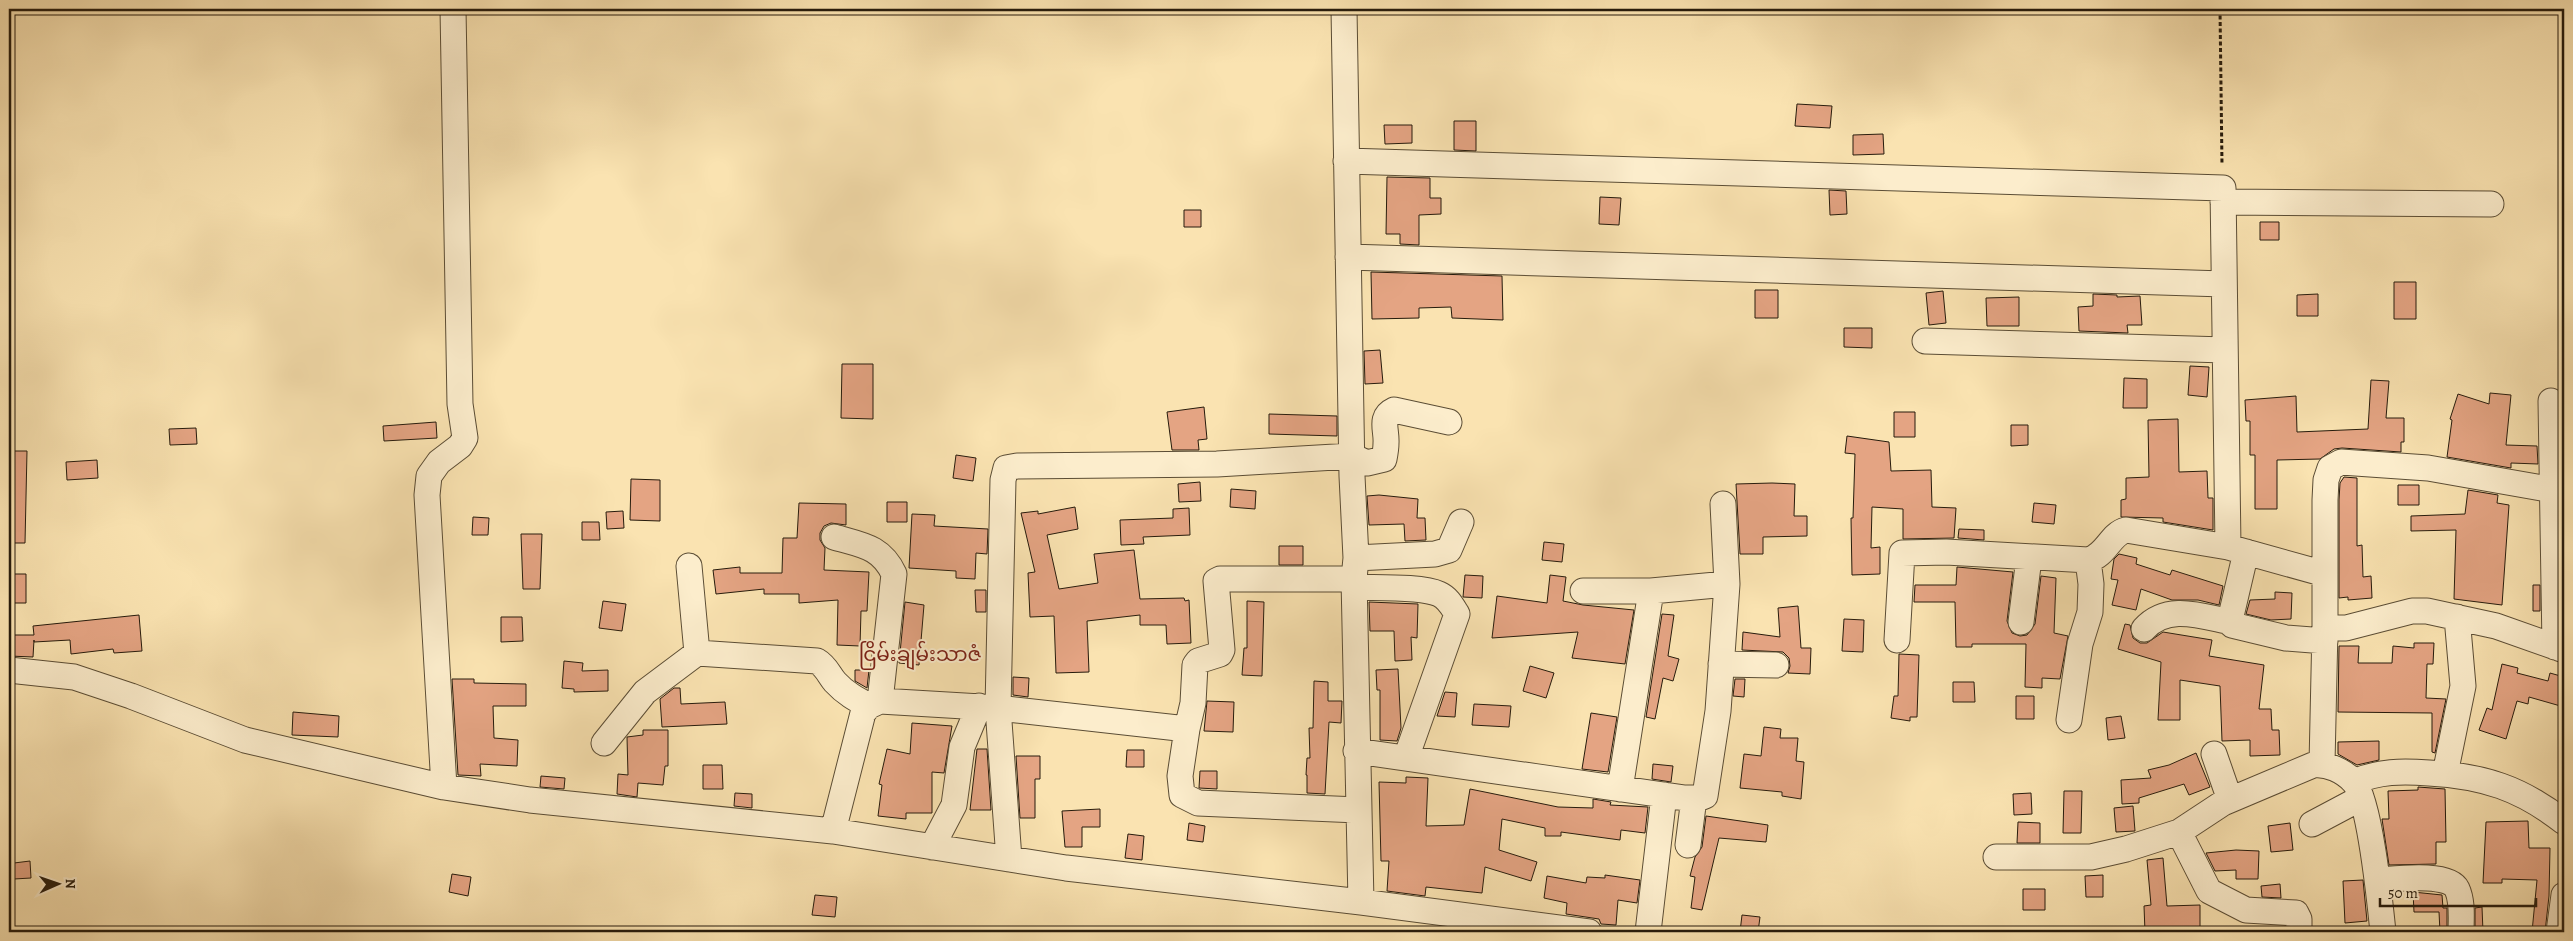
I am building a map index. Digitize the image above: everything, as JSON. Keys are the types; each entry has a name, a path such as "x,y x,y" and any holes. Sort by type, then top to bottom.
{"street":[{"path":"444,787 427,494 429,476 439,462 460,446 465,438 460,404 452,9"},
{"path":"1344,9 1355,575 1356,751 1361,902"},
{"path":"1346,161 2491,204"},
{"path":"2223,195 2225,350 2237,549 2231,622"},
{"path":"1348,257 2224,284"},
{"path":"1925,341 2225,350"},
{"path":"2144,629 2152,620 2172,612 2231,622 2237,627 2286,638 2325,635 2412,611 2457,617 2496,626 2560,648 2559,552 2553,490 2551,401"},
{"path":"1009,859 988,707 1002,480 1006,468 1017,466 1217,464 1352,456 1367,463 1384,459 1386,443 1384,420 1388,413 1394,410 1449,422"},
{"path":"2322,764 2326,480 2330,468 2341,462 2428,468 2553,490"},
{"path":"1356,751 1664,795 1694,798 1705,796 1708,788 1721,664 1727,584 1723,504"},
{"path":"1358,810 1198,803 1187,800 1182,795 1180,776 1193,703 1195,665 1198,661 1220,654 1222,650 1216,581 1220,579 1355,575 1449,550 1461,522"},
{"path":"1896,640 1902,553 1946,552 2088,560 2098,558 2120,531 2126,530 2237,549 2325,574"},
{"path":"833,831 863,713 875,703 894,574 888,561 877,550 834,537"},
{"path":"2021,622 2029,558"},
{"path":"2069,720 2080,644 2090,612 2091,584 2088,560"},
{"path":"689,566 697,654"},
{"path":"1355,575 1438,594 1447,599 1457,614 1406,758"},
{"path":"1583,592 1651,591 1727,584"},
{"path":"1620,789 1651,591"},
{"path":"2445,774 2463,686 2457,617"},
{"path":"604,743 645,692 697,654 817,661 849,695 875,703 988,707 1187,729"},
{"path":"1721,664 1776,665"},
{"path":"9,670 74,677 131,696 245,740 444,787 530,800 833,831 1066,868 1361,902 1542,929 1589,932"},
{"path":"932,847 954,805 962,747 988,707"},
{"path":"2214,754 2230,800"},
{"path":"1996,857 2091,857 2179,832 2230,800 2313,765 2322,764 2333,767 2357,790 2378,880 2383,932"},
{"path":"2312,824 2380,773 2400,771 2478,778 2500,784 2545,806 2564,822"},
{"path":"1648,932 1664,795"},
{"path":"1688,845 1694,798"},
{"path":"2179,832 2209,892 2246,910 2296,913 2300,919 2298,932"},
{"path":"2378,880 2437,879 2452,884 2457,888 2461,905 2461,932"},
{"path":"2559,932 2564,896"}],"path":[{"path":"2220,9 2223,195"}],"building":[{"path":"1797,104 1832,106 1830,128 1795,126"},
{"path":"1454,121 1476,121 1476,151 1454,150"},
{"path":"1384,125 1412,125 1412,143 1385,144"},
{"path":"1883,134 1884,154 1853,155 1853,135"},
{"path":"1387,177 1430,178 1430,198 1441,198 1441,214 1419,215 1419,245 1400,244 1400,234 1386,234"},
{"path":"1829,190 1846,191 1847,214 1830,215"},
{"path":"1600,197 1621,198 1619,225 1599,224"},
{"path":"1184,210 1201,210 1201,227 1184,227"},
{"path":"2260,222 2279,222 2279,240 2260,240"},
{"path":"1371,272 1502,276 1503,320 1452,318 1451,307 1419,308 1419,318 1372,319"},
{"path":"2394,282 2416,282 2416,319 2394,319"},
{"path":"1755,290 1778,290 1778,318 1755,318"},
{"path":"1943,291 1946,323 1929,325 1926,293"},
{"path":"2093,294 2117,295 2117,297 2140,296 2142,325 2127,325 2128,333 2079,331 2078,307 2093,306"},
{"path":"2318,294 2318,316 2297,316 2297,295"},
{"path":"2019,297 2019,326 1987,326 1986,298"},
{"path":"1844,328 1872,328 1872,348 1844,347"},
{"path":"1380,350 1383,383 1365,384 1364,351"},
{"path":"842,364 873,364 873,419 841,418"},
{"path":"2190,366 2209,367 2207,397 2188,395"},
{"path":"2124,378 2147,379 2147,408 2123,408"},
{"path":"2371,380 2389,381 2386,418 2404,418 2404,442 2401,442 2401,452 2342,448 2334,449 2320,459 2277,460 2277,509 2255,509 2255,455 2250,455 2250,421 2246,421 2245,400 2296,396 2297,432 2368,429"},
{"path":"2490,393 2511,395 2506,445 2537,446 2538,464 2511,463 2511,468 2447,457 2452,420 2450,419 2458,394 2489,404"},
{"path":"1204,407 1207,439 1198,440 1199,450 1172,450 1167,412"},
{"path":"1894,412 1915,412 1915,437 1894,437"},
{"path":"1269,414 1337,416 1337,436 1269,434"},
{"path":"2178,419 2179,472 2207,471 2208,498 2213,498 2213,530 2163,522 2163,518 2121,517 2121,500 2126,499 2126,478 2149,477 2148,420"},
{"path":"436,422 437,438 384,441 383,426"},
{"path":"2011,425 2028,425 2028,445 2011,446"},
{"path":"196,428 197,444 170,445 169,429"},
{"path":"1847,436 1889,442 1891,471 1931,470 1932,507 1956,508 1954,538 1903,539 1903,509 1872,507 1871,548 1880,547 1880,574 1852,575 1851,518 1853,518 1855,454 1845,453"},
{"path":"9,451 27,451 25,543 9,543"},
{"path":"956,455 976,458 973,481 953,478"},
{"path":"97,460 98,478 67,480 66,462"},
{"path":"2344,477 2357,478 2357,546 2362,545 2363,577 2371,576 2372,598 2348,600 2348,597 2339,598 2339,500 2340,483"},
{"path":"631,479 660,480 660,521 630,520"},
{"path":"1200,482 1201,501 1179,502 1178,484"},
{"path":"1736,484 1795,484 1794,516 1807,516 1807,536 1763,537 1763,554 1740,554"},
{"path":"2398,485 2419,485 2419,505 2398,505"},
{"path":"1231,489 1256,491 1255,509 1230,507"},
{"path":"2468,490 2498,495 2497,503 2509,505 2502,605 2454,599 2456,530 2411,531 2411,516 2465,514"},
{"path":"1379,495 1418,499 1417,518 1425,518 1426,540 1405,541 1404,524 1369,525 1367,496"},
{"path":"887,502 907,502 907,522 887,522"},
{"path":"799,503 846,504 846,525 831,523 824,526 820,533 820,540 825,548 824,570 869,572 867,611 861,611 860,646 837,645 838,600 799,603 799,594 764,594 764,589 716,594 713,570 740,567 740,573 782,573 783,538 797,538"},
{"path":"2034,503 2056,505 2054,524 2032,522"},
{"path":"1075,507 1078,529 1047,535 1059,589 1098,583 1094,554 1134,550 1140,599 1184,598 1185,601 1189,600 1191,643 1167,644 1166,625 1140,625 1140,615 1087,621 1089,672 1056,673 1054,616 1030,617 1028,573 1035,572 1021,513 1038,511 1038,514"},
{"path":"1189,508 1190,535 1143,537 1144,544 1121,545 1120,520 1173,518 1173,509"},
{"path":"623,511 624,528 607,529 606,512"},
{"path":"912,514 935,515 934,526 988,529 987,554 976,553 975,579 956,578 956,571 909,568"},
{"path":"473,517 489,518 488,535 472,535"},
{"path":"582,522 599,522 600,540 582,540"},
{"path":"1959,529 1984,530 1984,540 1958,538"},
{"path":"521,534 542,534 540,589 523,589"},
{"path":"1544,542 1564,544 1562,562 1542,560"},
{"path":"1279,546 1303,546 1303,565 1279,565"},
{"path":"2119,554 2137,558 2136,564 2170,575 2172,570 2223,586 2219,605 2198,600 2172,600 2141,589 2136,610 2112,605 2118,580 2111,579 2114,559"},
{"path":"1957,567 2013,572 2007,621 2012,633 2020,636 2027,635 2035,624 2041,576 2056,578 2054,633 2068,636 2060,679 2042,678 2042,688 2025,687 2026,644 1972,644 1972,647 1956,647 1955,602 1914,602 1915,585 1956,585"},
{"path":"9,574 26,574 26,603 9,603"},
{"path":"1465,575 1483,576 1482,598 1463,597"},
{"path":"1550,575 1566,577 1563,601 1634,610 1625,664 1572,658 1578,632 1492,638 1497,596 1547,603"},
{"path":"2533,585 2540,585 2540,611 2533,611"},
{"path":"975,590 986,590 986,612 976,612"},
{"path":"2275,592 2292,593 2291,619 2271,620 2246,614 2250,600 2275,599"},
{"path":"603,601 626,604 622,631 599,628"},
{"path":"1247,601 1264,602 1262,676 1242,675 1244,648 1247,648"},
{"path":"905,602 924,605 919,665 899,663"},
{"path":"1369,602 1418,604 1417,638 1411,637 1412,660 1395,661 1394,631 1370,631"},
{"path":"1798,606 1801,648 1811,648 1810,674 1788,673 1790,666 1789,658 1783,652 1742,650 1743,632 1780,637 1778,608"},
{"path":"1662,614 1674,615 1668,656 1679,659 1673,681 1663,678 1655,719 1646,717"},
{"path":"139,615 142,651 114,653 113,649 71,654 70,640 34,642 34,640 33,657 9,656 9,635 34,635 33,626"},
{"path":"501,617 522,617 523,641 501,642"},
{"path":"1844,619 1864,620 1863,652 1842,651"},
{"path":"2125,624 2130,625 2133,638 2140,643 2147,643 2163,632 2212,640 2209,656 2264,665 2259,709 2271,709 2272,730 2279,730 2280,755 2250,756 2250,740 2222,741 2220,686 2180,680 2180,720 2158,720 2161,662 2118,649"},
{"path":"2414,643 2434,643 2433,664 2427,664 2426,698 2446,699 2435,753 2432,752 2432,713 2338,712 2339,646 2359,646 2358,663 2392,663 2393,646 2414,648"},
{"path":"1899,654 1919,655 1917,717 1910,717 1910,721 1891,718 1894,696 1898,696"},
{"path":"564,661 583,663 582,671 608,670 608,691 574,692 574,689 562,688"},
{"path":"2502,664 2518,668 2517,673 2548,681 2550,673 2564,677 2564,707 2529,697 2528,704 2517,701 2506,739 2479,730 2487,708 2492,710"},
{"path":"1530,666 1554,673 1546,698 1523,691"},
{"path":"1398,669 1401,728 1397,741 1380,740 1380,690 1377,690 1376,670"},
{"path":"855,670 869,670 867,688 855,681"},
{"path":"1013,677 1029,678 1028,697 1013,695"},
{"path":"452,679 474,679 474,683 526,684 526,706 493,706 494,738 518,740 517,766 480,764 481,776 458,775"},
{"path":"1735,679 1745,679 1744,697 1733,696"},
{"path":"1314,681 1328,682 1328,701 1342,701 1341,723 1329,722 1325,794 1307,793 1307,758 1310,758 1309,728 1313,728"},
{"path":"1953,682 1974,682 1975,702 1953,702"},
{"path":"674,688 680,688 681,704 725,702 727,724 662,727 660,699"},
{"path":"1445,692 1457,693 1455,717 1437,716"},
{"path":"2016,696 2034,696 2034,719 2016,719"},
{"path":"1207,701 1234,702 1233,732 1204,731"},
{"path":"1474,704 1511,706 1509,727 1472,725"},
{"path":"293,712 339,716 338,737 292,735"},
{"path":"1591,713 1617,717 1608,772 1582,769"},
{"path":"2121,716 2125,738 2108,740 2106,718"},
{"path":"912,723 952,726 944,773 932,772 932,813 906,813 906,819 878,816 882,785 879,784 887,749 910,754"},
{"path":"1764,727 1781,729 1780,738 1798,738 1796,761 1804,762 1801,799 1782,796 1782,792 1740,788 1744,754 1761,756"},
{"path":"643,730 668,730 668,766 665,766 663,785 638,783 637,797 617,794 618,774 628,775 627,737 643,735"},
{"path":"2379,741 2379,760 2357,765 2338,754 2338,742"},
{"path":"977,749 987,749 991,810 970,810"},
{"path":"1127,750 1144,750 1144,767 1126,767"},
{"path":"2196,753 2210,787 2189,795 2184,784 2139,798 2139,803 2122,804 2121,780 2151,778 2148,770 2169,765"},
{"path":"1016,756 1040,756 1040,779 1035,779 1035,818 1020,818"},
{"path":"1653,764 1673,766 1671,782 1652,779"},
{"path":"703,765 722,765 723,789 703,789"},
{"path":"1200,771 1217,771 1217,789 1199,788"},
{"path":"541,776 565,778 564,789 540,787"},
{"path":"1406,777 1428,778 1426,826 1464,825 1470,789 1558,807 1593,808 1593,799 1611,802 1610,805 1648,807 1645,833 1621,830 1620,840 1561,832 1561,836 1545,836 1545,828 1502,819 1499,850 1537,862 1531,881 1485,867 1482,893 1426,887 1425,896 1387,891 1389,861 1381,861 1379,782 1406,783"},
{"path":"2418,787 2445,789 2446,842 2436,842 2436,864 2389,865 2382,819 2389,819 2388,791 2418,790"},
{"path":"2064,791 2082,791 2081,833 2063,833"},
{"path":"735,793 752,794 752,808 734,806"},
{"path":"2031,793 2032,814 2014,815 2013,794"},
{"path":"2133,806 2135,831 2116,832 2114,808"},
{"path":"1100,809 1100,827 1082,827 1082,847 1065,847 1062,811"},
{"path":"1706,816 1768,825 1766,842 1719,838 1702,910 1691,908 1695,877 1690,876 1695,857 1702,847"},
{"path":"2528,821 2529,848 2550,848 2549,896 2545,932 2532,932 2537,880 2502,879 2502,883 2483,883 2486,822"},
{"path":"2018,822 2040,823 2040,843 2017,843"},
{"path":"1189,823 1205,826 1203,842 1187,840"},
{"path":"2290,823 2293,850 2271,852 2268,826"},
{"path":"1128,834 1144,836 1142,860 1125,858"},
{"path":"2236,850 2259,851 2258,879 2236,879 2236,870 2215,871 2206,853"},
{"path":"2163,858 2167,906 2200,905 2200,932 2145,932 2144,906 2151,905 2147,860"},
{"path":"30,861 31,878 14,879 14,863"},
{"path":"452,874 471,877 468,896 449,892"},
{"path":"1605,875 1640,880 1637,903 1618,900 1616,925 1601,924 1599,919 1566,914 1567,903 1544,898 1547,876 1586,883 1587,877 1605,878"},
{"path":"2103,875 2103,897 2086,897 2085,876"},
{"path":"2363,880 2367,921 2345,923 2343,881"},
{"path":"2280,884 2281,898 2262,897 2261,886"},
{"path":"2023,889 2045,889 2045,910 2023,910"},
{"path":"2413,892 2442,895 2443,908 2447,908 2447,932 2440,932 2439,912 2414,912"},
{"path":"815,895 837,897 835,917 812,915"},
{"path":"2482,907 2483,932 2475,932 2475,908"},
{"path":"1742,915 1760,917 1758,932 1740,932"}],"district":[{"name":"ငြိမ်းချမ်းသာဇံ","path":"920,654"}]}
